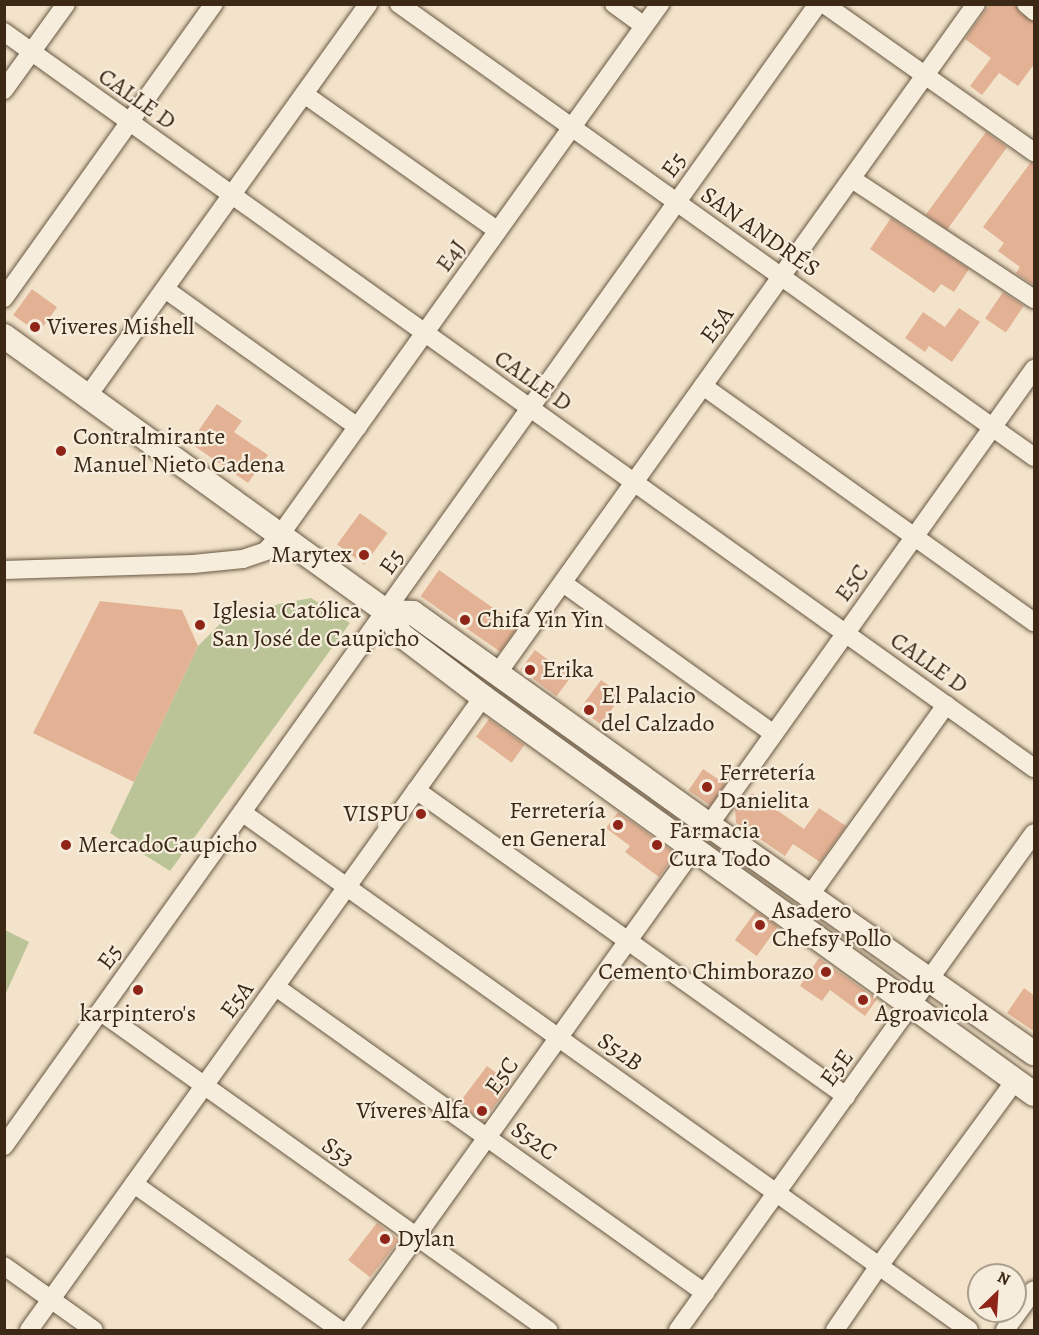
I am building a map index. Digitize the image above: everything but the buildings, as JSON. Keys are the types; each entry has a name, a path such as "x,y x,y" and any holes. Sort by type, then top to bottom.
{"main road":[{"path":"4,336 387,612 400,633 483,697 693,850 912,1004 1025,1088"},
{"path":"387,612 413,613 709,825 1035,1053"}],"street":[{"path":"4,90 66,4"},
{"path":"4,298 214,4"},
{"path":"87,397 368,4"},
{"name":"SAN ANDRÉS","path":"399,4 1035,457"},
{"path":"614,4 644,26"},
{"name":"E4J","path":"4,570 193,564 243,559 266,551 358,427 660,4"},
{"name":"E5","path":"4,1146 387,612 529,408 818,4"},
{"path":"824,4 1035,153"},
{"name":"E5A","path":"497,674 976,4"},
{"path":"1026,4 1035,11"},
{"name":"CALLE D","path":"4,32 1035,768"},
{"path":"304,94 498,231"},
{"path":"852,178 1035,299"},
{"path":"165,289 358,427"},
{"name":"E5C","path":"709,825 1035,369"},
{"path":"703,386 1035,622"},
{"path":"562,583 774,734"},
{"name":"E5A","path":"29,1330 483,697"},
{"path":"810,895 946,705"},
{"path":"416,790 846,1096"},
{"name":"S52B","path":"243,813 969,1330"},
{"name":"E5E","path":"678,1330 1035,833"},
{"name":"E5C","path":"349,1330 693,850"},
{"name":"S52C","path":"276,987 705,1293"},
{"name":"S53","path":"101,1012 548,1330"},
{"path":"835,1330 879,1266 1025,1088"},
{"path":"134,1184 340,1330"},
{"path":"4,1266 94,1330"},
{"path":"1005,1330 1035,1290"}],"green space":[{"path":"311,598 350,623 170,871 110,833 198,646 223,621 279,604"},
{"path":"5,930 29,942 5,995"}],"place":[{"name":"Viveres Mishell","path":"35,327"},
{"name":"Contralmirante Manuel Nieto Cadena","path":"61,451"},
{"name":"Marytex","path":"364,555"},
{"name":"Chifa Yin Yin","path":"465,620"},
{"name":"Iglesia Católica San José de Caupicho","path":"200,625"},
{"name":"Erika","path":"530,670"},
{"name":"El Palacio del Calzado","path":"589,710"},
{"name":"Ferretería Danielita","path":"707,787"},
{"name":"VISPU","path":"421,814"},
{"name":"Ferretería en General","path":"618,825"},
{"name":"MercadoCaupicho","path":"66,845"},
{"name":"Farmacia Cura Todo","path":"657,845"},
{"name":"Asadero Chefsy Pollo","path":"760,925"},
{"name":"Cemento Chimborazo","path":"826,972"},
{"name":"karpintero's","path":"138,990"},
{"name":"Produ Agroavicola","path":"863,1000"},
{"name":"Víveres Alfa","path":"482,1111"},
{"name":"Dylan","path":"385,1239"}]}
